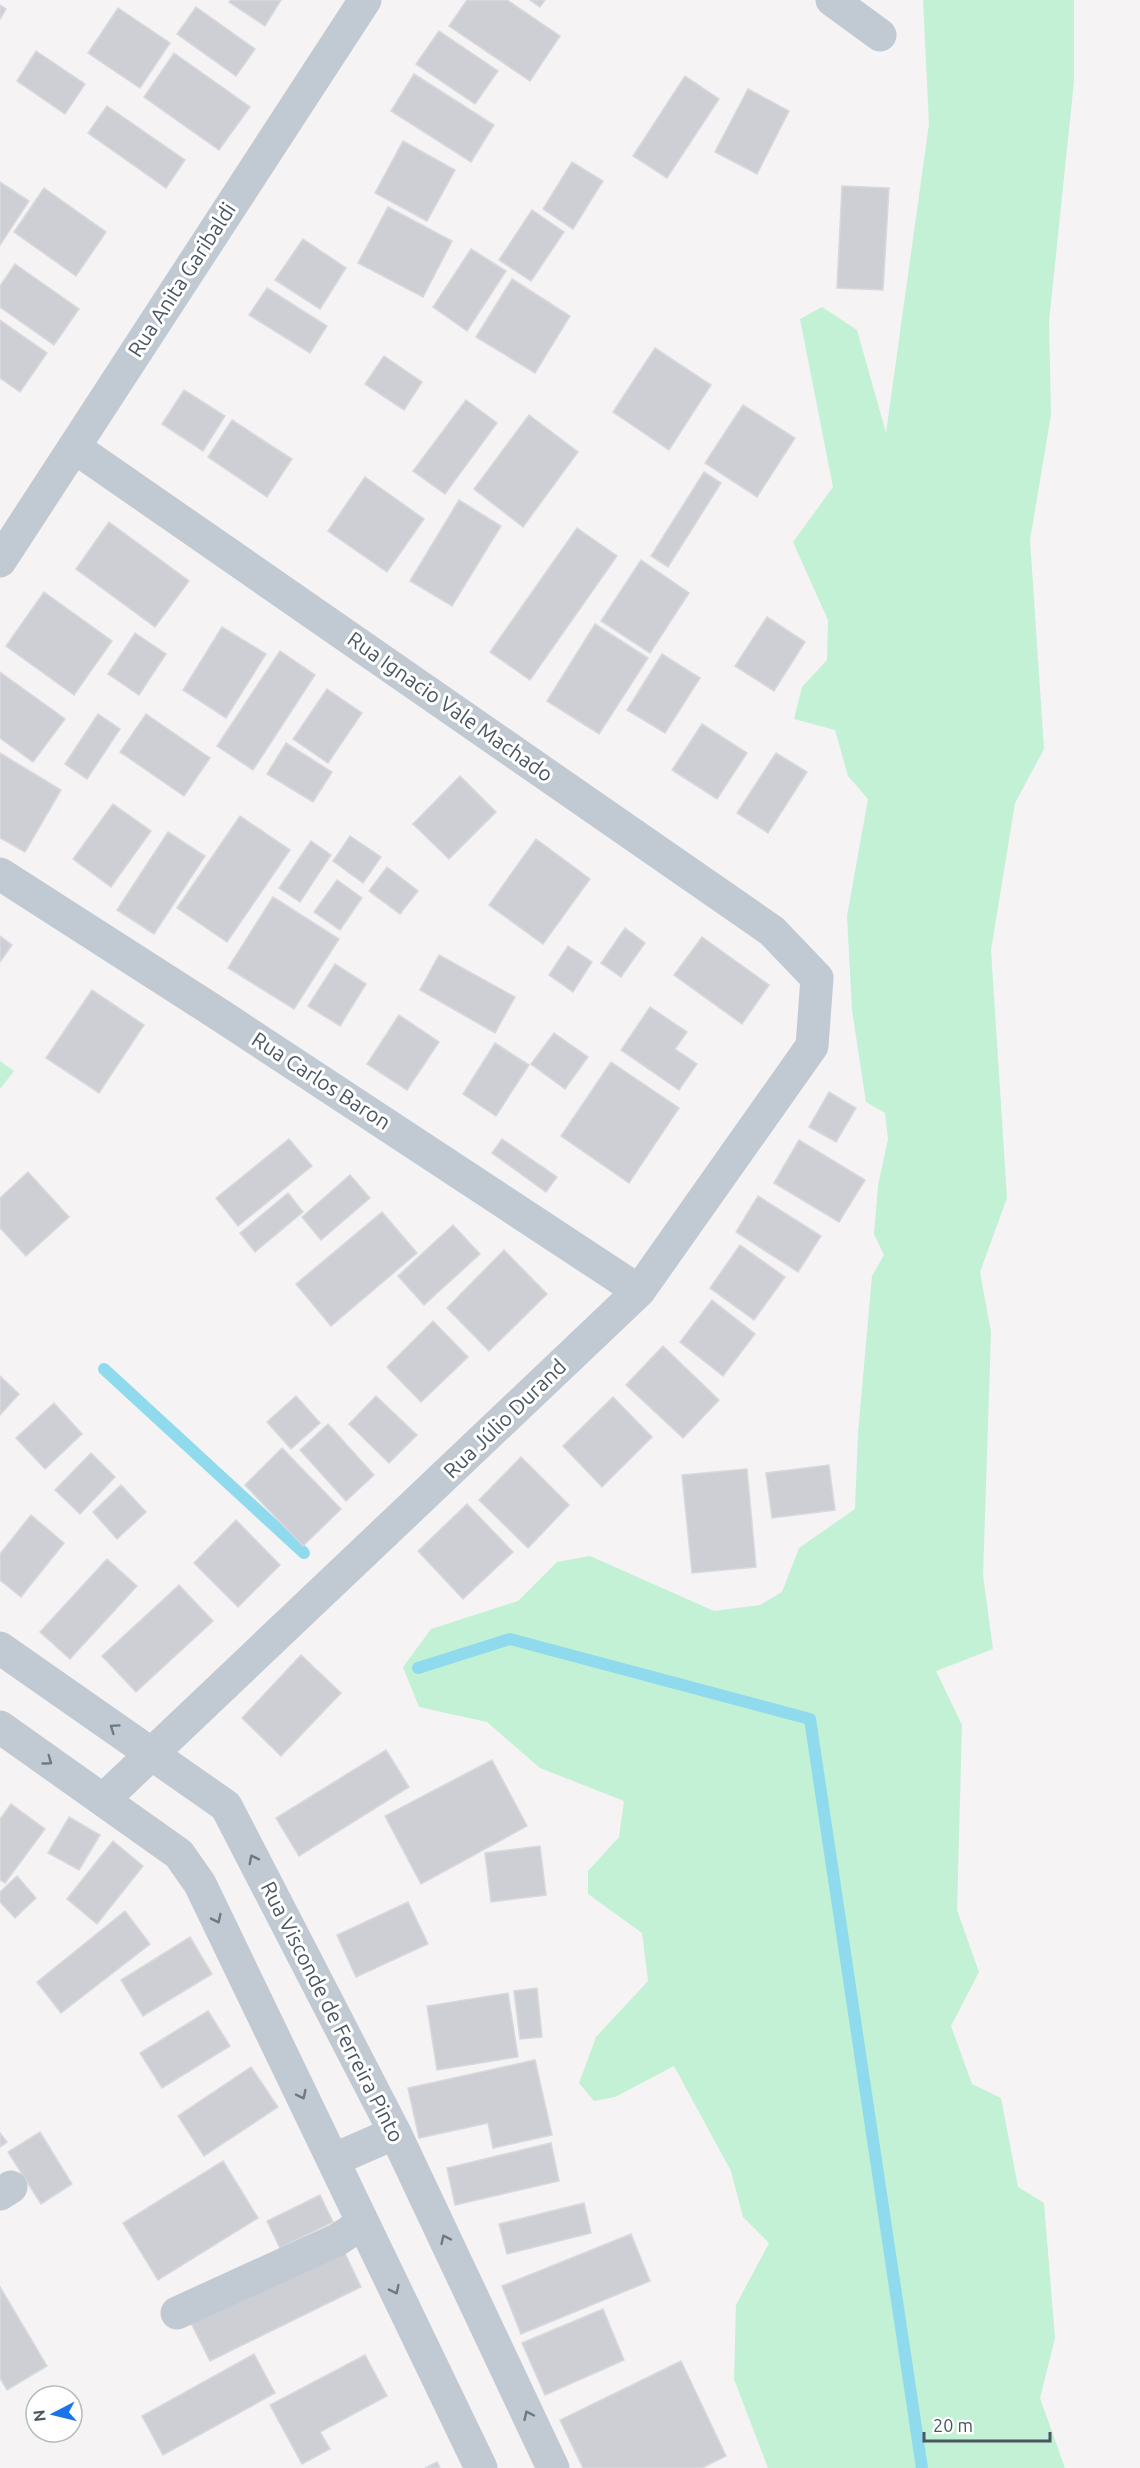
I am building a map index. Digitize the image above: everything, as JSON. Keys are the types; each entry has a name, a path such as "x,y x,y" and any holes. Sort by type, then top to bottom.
{"street":[{"name":"Rua Anita Garibaldi","path":"0,561 364,0"},
{"path":"832,0 880,35"},
{"name":"Rua Ignacio Vale Machado","path":"74,447 772,931 816,978"},
{"name":"Rua Carlos Baron","path":"0,874 223,1017 639,1292"},
{"name":"Rua Júlio Durand","path":"103,1800 639,1292 812,1046 816,978"},
{"name":"Rua Visconde de Ferreira Pinto","path":"0,1648 226,1806 394,2133 553,2468"},
{"path":"0,1727 179,1854 200,1884 481,2468"},
{"path":"333,2160 394,2133"},
{"path":"177,2313 337,2240 363,2223"}],"green space":[{"path":"923,0 1074,0 1074,81 1049,322 1051,415 1030,540 1044,749 1015,803 991,950 1007,1198 980,1272 991,1332 983,1576 993,1649 936,1671 962,1725 957,1910 979,1972 951,2026 972,2084 1001,2098 1018,2187 1044,2203 1055,2338 1040,2398 1065,2468 768,2468 734,2379 736,2305 769,2243 743,2217 731,2171 674,2066 615,2097 594,2101 579,2083 596,2037 648,1981 642,1933 588,1894 588,1871 619,1837 624,1801 540,1768 487,1722 419,1707 403,1667 431,1629 518,1601 557,1562 590,1556 714,1611 760,1605 782,1592 799,1548 855,1509 858,1433 872,1276 884,1255 874,1234 878,1186 888,1139 885,1113 866,1102 852,1010 847,916 868,799 848,776 835,730 794,719 802,687 827,660 828,620 793,542 833,487 800,319 822,307 857,330 886,433 929,124"},
{"path":"0,1061 14,1071 0,1089"}],"building":[{"path":"231,0 281,0 265,26 229,2"},
{"path":"467,0 507,0 560,36 530,81 449,26"},
{"path":"530,0 545,0 540,7"},
{"path":"0,5 6,9 0,19"},
{"path":"196,7 255,49 236,76 177,34"},
{"path":"118,8 170,43 140,88 88,53"},
{"path":"439,31 498,71 475,104 416,64"},
{"path":"36,51 85,84 65,114 17,81"},
{"path":"174,53 250,107 219,150 144,97"},
{"path":"414,74 494,125 471,162 391,111"},
{"path":"685,76 719,99 667,178 633,156"},
{"path":"748,89 789,111 757,174 715,152"},
{"path":"107,106 185,160 166,188 88,133"},
{"path":"403,141 455,170 427,221 375,193"},
{"path":"572,162 603,181 573,229 543,209"},
{"path":"0,182 29,201 0,245"},
{"path":"842,186 889,188 883,290 837,288"},
{"path":"44,188 106,232 76,276 14,232"},
{"path":"388,207 452,241 423,297 358,263"},
{"path":"532,210 564,232 531,281 499,260"},
{"path":"303,239 346,268 320,309 275,280"},
{"path":"471,249 506,271 467,331 433,307"},
{"path":"15,264 79,309 54,345 0,307 0,286"},
{"path":"512,279 570,316 535,373 476,337"},
{"path":"267,288 327,326 310,353 249,315"},
{"path":"0,320 47,353 20,392 0,378"},
{"path":"655,348 711,385 669,450 613,412"},
{"path":"384,356 422,382 404,410 365,384"},
{"path":"184,390 225,416 203,451 162,424"},
{"path":"466,400 497,423 445,494 413,471"},
{"path":"743,405 795,438 757,497 705,463"},
{"path":"529,415 578,452 523,527 474,489"},
{"path":"232,420 292,459 267,497 208,457"},
{"path":"704,472 721,483 668,567 651,556"},
{"path":"365,477 424,519 387,572 328,531"},
{"path":"459,500 501,526 452,606 410,581"},
{"path":"109,522 189,581 155,627 76,569"},
{"path":"577,528 617,556 530,680 490,652"},
{"path":"641,560 689,593 650,653 601,621"},
{"path":"44,592 112,641 74,695 6,646"},
{"path":"767,617 805,642 774,691 735,666"},
{"path":"595,624 648,658 599,734 547,701"},
{"path":"222,627 266,654 226,718 183,690"},
{"path":"135,633 166,654 139,695 108,674"},
{"path":"280,651 315,675 253,770 217,746"},
{"path":"662,654 700,678 665,733 627,710"},
{"path":"0,672 65,719 33,762 0,738"},
{"path":"327,689 362,713 328,763 293,739"},
{"path":"98,714 120,729 87,779 65,764"},
{"path":"146,714 210,758 184,796 120,752"},
{"path":"702,724 747,753 717,799 672,770"},
{"path":"286,743 332,772 313,802 267,774"},
{"path":"0,753 61,790 25,852 0,838"},
{"path":"776,753 807,772 768,833 737,813"},
{"path":"460,776 496,812 449,859 413,824"},
{"path":"113,804 151,831 111,887 73,859"},
{"path":"240,816 290,850 227,942 177,908"},
{"path":"168,832 205,856 154,934 117,910"},
{"path":"350,836 381,857 363,883 333,861"},
{"path":"536,839 590,879 543,944 489,905"},
{"path":"311,841 331,855 300,902 279,888"},
{"path":"387,867 418,891 400,914 369,891"},
{"path":"337,880 362,898 340,930 314,912"},
{"path":"273,897 339,939 294,1009 228,968"},
{"path":"625,928 645,943 621,977 601,963"},
{"path":"0,936 12,945 0,962"},
{"path":"702,937 769,985 742,1024 674,975"},
{"path":"568,946 592,962 573,992 549,975"},
{"path":"439,955 515,997 495,1033 420,990"},
{"path":"335,964 366,984 340,1026 308,1006"},
{"path":"92,990 144,1025 99,1093 46,1058"},
{"path":"650,1007 687,1032 675,1049 697,1064 679,1090 621,1050"},
{"path":"399,1015 439,1042 407,1090 367,1064"},
{"path":"554,1033 588,1057 565,1089 531,1064"},
{"path":"495,1043 529,1065 496,1116 463,1094"},
{"path":"611,1062 679,1108 629,1183 561,1136"},
{"path":"829,1092 856,1108 836,1142 809,1127"},
{"path":"289,1139 312,1166 238,1226 216,1198"},
{"path":"502,1139 557,1177 546,1192 492,1153"},
{"path":"799,1140 865,1180 839,1222 774,1183"},
{"path":"28,1172 69,1217 26,1256 0,1228 0,1198"},
{"path":"350,1175 370,1198 321,1240 302,1217"},
{"path":"288,1193 303,1212 255,1252 240,1233"},
{"path":"758,1196 821,1236 798,1272 736,1232"},
{"path":"382,1212 417,1253 331,1326 296,1284"},
{"path":"453,1225 480,1254 424,1305 398,1276"},
{"path":"740,1245 785,1277 754,1320 710,1288"},
{"path":"504,1250 547,1294 489,1351 447,1308"},
{"path":"712,1300 755,1334 723,1376 680,1342"},
{"path":"433,1321 468,1357 421,1402 387,1367"},
{"path":"663,1346 719,1400 683,1438 626,1385"},
{"path":"0,1376 19,1394 0,1415"},
{"path":"296,1396 320,1423 291,1449 267,1422"},
{"path":"376,1396 417,1435 389,1463 349,1424"},
{"path":"613,1397 652,1437 602,1487 563,1446"},
{"path":"54,1403 82,1434 45,1469 16,1438"},
{"path":"328,1424 374,1475 346,1501 300,1450"},
{"path":"282,1448 341,1509 303,1546 245,1485"},
{"path":"91,1453 115,1477 80,1514 55,1490"},
{"path":"521,1457 569,1505 528,1548 479,1500"},
{"path":"829,1465 835,1510 772,1518 766,1473"},
{"path":"747,1469 756,1567 692,1573 682,1475"},
{"path":"121,1485 146,1512 117,1539 93,1512"},
{"path":"467,1504 513,1552 463,1599 418,1551"},
{"path":"31,1515 64,1543 21,1597 0,1580 0,1554"},
{"path":"236,1520 280,1565 238,1607 194,1563"},
{"path":"107,1559 137,1586 70,1659 40,1632"},
{"path":"179,1585 213,1621 136,1692 102,1656"},
{"path":"301,1655 341,1693 281,1756 242,1718"},
{"path":"386,1750 409,1787 299,1856 276,1818"},
{"path":"492,1760 527,1826 421,1884 385,1816"},
{"path":"11,1804 45,1829 5,1883 0,1880 0,1819"},
{"path":"69,1817 100,1835 79,1870 48,1853"},
{"path":"113,1841 143,1866 97,1924 67,1899"},
{"path":"540,1846 546,1895 491,1902 485,1853"},
{"path":"17,1876 36,1898 15,1918 0,1902 0,1892"},
{"path":"408,1902 428,1944 356,1977 337,1935"},
{"path":"125,1911 150,1944 61,2013 37,1982"},
{"path":"190,1937 212,1974 143,2016 121,1980"},
{"path":"537,1988 542,2037 520,2039 514,1991"},
{"path":"508,1993 518,2057 437,2070 427,2006"},
{"path":"208,2011 230,2046 162,2088 140,2053"},
{"path":"535,2060 552,2135 493,2148 488,2123 419,2138 408,2088"},
{"path":"251,2067 278,2107 204,2156 178,2116"},
{"path":"40,2132 72,2184 41,2204 8,2152"},
{"path":"0,2133 7,2142 0,2147"},
{"path":"551,2143 559,2181 455,2205 447,2168"},
{"path":"223,2161 258,2218 158,2280 123,2223"},
{"path":"320,2195 333,2222 280,2248 267,2221"},
{"path":"584,2203 591,2233 507,2254 499,2224"},
{"path":"631,2234 650,2281 521,2334 502,2286"},
{"path":"343,2249 361,2287 210,2361 191,2323"},
{"path":"0,2287 47,2366 7,2390 0,2378"},
{"path":"603,2309 624,2360 545,2395 522,2343"},
{"path":"254,2354 275,2393 163,2455 142,2416"},
{"path":"365,2355 387,2396 320,2432 330,2449 302,2464 270,2405"},
{"path":"681,2361 726,2456 702,2468 583,2468 560,2420"},
{"path":"437,2462 440,2468 425,2468"}],"waterway":[{"path":"104,1369 304,1553"},
{"path":"418,1668 510,1639 810,1719 922,2468"}]}
